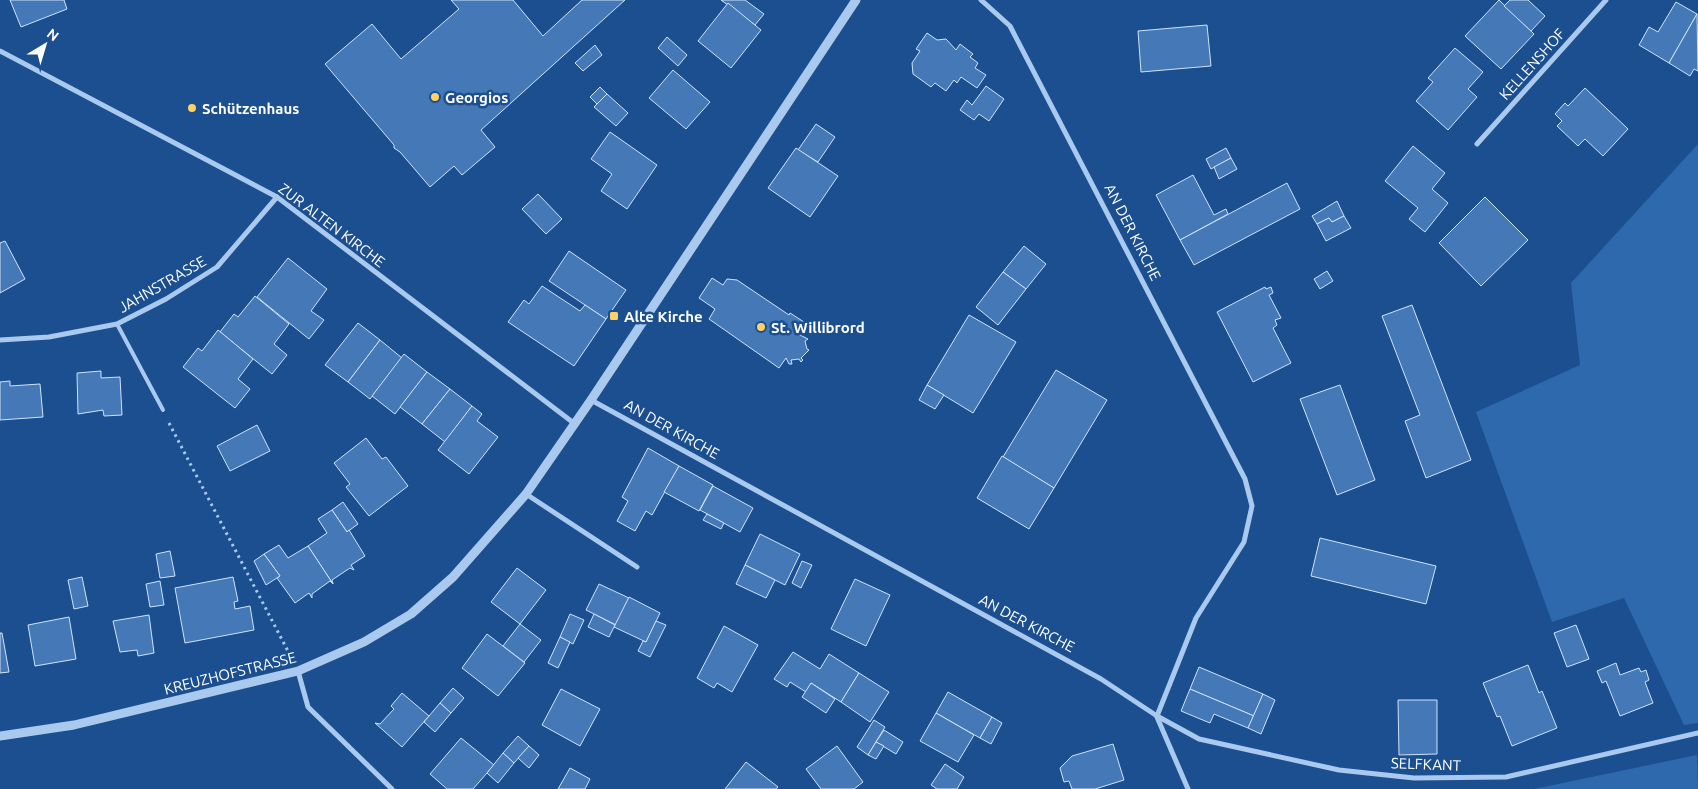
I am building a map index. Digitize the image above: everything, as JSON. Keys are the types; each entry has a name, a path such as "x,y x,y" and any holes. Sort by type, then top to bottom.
{"street":[{"path":"591,400 856,0"},
{"name":"AN DER KIRCHE","path":"591,400 1101,679 1157,716 1196,618 1244,542 1252,506 1245,478 1010,26 981,0"},
{"name":"KELLENSHOF","path":"1477,144 1606,0"},
{"name":"ZUR ALTEN KIRCHE","path":"0,52 277,197 575,424"},
{"name":"JAHNSTRASSE","path":"0,340 49,337 117,324 166,298 217,267 277,197"},
{"name":"KREUZHOFSTRASSE","path":"0,736 74,725 298,671 364,642 411,614 453,577 526,494 591,400"},
{"path":"526,494 636,567"},
{"path":"298,671 308,707 392,789"},
{"path":"1157,716 1188,789"},
{"name":"SELFKANT","path":"1157,716 1198,739 1339,770 1414,778 1506,777 1698,733"}],"lane":[{"name":"JAHNSTRASSE","path":"117,324 162,410"}],"path":[{"path":"162,410 298,671"}],"shaded area":[{"path":"1698,144 1698,723 1684,725 1624,598 1552,622 1476,412 1580,365 1571,283"},
{"path":"1697,755 1698,789 1534,789"}],"building":[{"path":"10,0 64,0 67,9 21,27"},
{"name":"Georgios","path":"451,0 513,0 543,36 582,0 625,0 481,130 495,147 462,175 454,166 430,187 400,152 394,148 394,145 325,64 372,24 401,59 459,9"},
{"path":"721,0 745,0 764,14 755,25"},
{"path":"1499,0 1534,34 1501,69 1465,36"},
{"path":"1510,0 1528,0 1545,16 1531,31 1504,6"},
{"path":"1676,2 1697,14 1669,63 1639,45 1649,27 1658,32"},
{"path":"728,3 761,30 731,68 698,41"},
{"path":"1697,14 1698,71 1694,69 1690,76 1669,63"},
{"path":"1207,25 1211,66 1141,72 1138,31"},
{"path":"927,33 937,40 946,39 956,50 960,44 973,54 970,57 978,63 975,68 986,75 977,88 961,77 957,83 954,80 946,91 935,83 931,87 913,74 912,63 920,51 916,49"},
{"path":"667,37 687,55 678,66 658,48"},
{"path":"595,45 602,55 583,71 575,63"},
{"path":"1455,48 1483,72 1468,89 1477,97 1448,130 1416,101 1433,82 1428,78"},
{"path":"673,70 710,102 686,129 649,98"},
{"path":"986,86 1004,99 989,121 979,114 974,120 960,110 967,100 972,105"},
{"path":"600,87 607,94 597,104 590,97"},
{"path":"1585,88 1628,129 1603,156 1585,139 1578,146 1557,126 1562,121 1555,114 1565,103 1568,106"},
{"path":"607,94 628,113 616,126 594,107"},
{"path":"816,124 835,137 818,162 798,150"},
{"path":"610,132 657,165 627,209 601,191 612,174 591,159"},
{"path":"1413,146 1445,173 1432,189 1448,203 1425,232 1409,219 1418,208 1385,181"},
{"path":"796,148 838,176 810,217 768,188"},
{"path":"1226,148 1231,158 1211,169 1206,159"},
{"path":"1231,158 1237,169 1219,179 1214,167"},
{"path":"1193,175 1214,215 1226,209 1228,214 1180,240 1156,195"},
{"path":"1287,183 1300,209 1194,265 1180,240"},
{"path":"538,194 562,219 546,234 522,209"},
{"path":"1485,197 1528,240 1481,286 1439,243"},
{"path":"1337,201 1344,216 1332,222 1329,218 1317,224 1312,216"},
{"path":"1344,216 1351,228 1326,241 1317,224 1329,218 1332,222"},
{"path":"5,241 25,279 0,293 0,243"},
{"path":"1024,246 1046,264 1026,289 1003,272"},
{"path":"569,251 626,290 606,319 549,281"},
{"path":"288,258 327,289 311,311 324,320 309,339 257,297"},
{"path":"1327,271 1333,281 1320,289 1314,279"},
{"path":"1003,272 1026,289 998,325 976,307"},
{"name":"St. Willibrord","path":"712,278 723,285 727,279 737,280 789,315 790,313 804,322 796,333 808,339 805,341 809,350 801,358 803,360 801,362 799,359 791,360 792,364 789,364 786,358 779,368 709,319 715,309 699,298"},
{"path":"542,286 580,311 585,305 606,319 574,366 508,322 524,300 529,304"},
{"path":"1265,287 1266,289 1271,287 1273,293 1269,295 1281,318 1275,320 1277,325 1273,328 1291,363 1253,382 1217,312"},
{"path":"255,296 289,324 274,344 287,355 272,374 220,332 234,314 238,317"},
{"path":"1412,305 1471,460 1426,478 1405,421 1420,415 1382,316"},
{"path":"969,315 1016,342 973,413 927,385"},
{"path":"358,323 380,340 348,382 325,365"},
{"path":"218,330 253,359 238,379 250,389 235,408 183,367 198,348 202,351"},
{"path":"380,340 402,358 370,399 348,382"},
{"path":"404,354 427,372 395,414 372,396"},
{"path":"1056,370 1107,400 1054,488 1003,457"},
{"path":"101,371 101,378 120,377 122,415 104,416 103,410 78,414 77,373"},
{"path":"427,372 450,389 422,424 400,407"},
{"path":"10,381 10,386 40,384 43,417 0,420 0,382"},
{"path":"927,385 944,395 935,409 919,400"},
{"path":"1340,385 1375,480 1337,495 1300,399"},
{"path":"450,389 472,406 445,442 422,424"},
{"path":"472,406 482,414 477,421 498,437 469,474 438,450"},
{"path":"257,425 270,451 230,471 217,446"},
{"path":"366,438 382,459 386,457 408,486 369,516 346,487 350,484 334,463"},
{"path":"648,448 679,466 652,515 646,511 635,531 617,521 628,501 622,497"},
{"path":"1002,456 1054,488 1029,529 977,498"},
{"path":"679,466 713,485 699,511 664,492"},
{"path":"713,486 753,508 740,532 700,510"},
{"path":"343,502 358,524 347,532 332,510"},
{"path":"332,510 347,532 349,530 365,556 351,565 354,570 350,568 332,580 333,584 308,546 327,533 318,519"},
{"path":"707,514 724,523 721,529 703,520"},
{"path":"760,534 800,554 785,585 745,565"},
{"path":"1320,538 1436,566 1426,604 1311,576"},
{"path":"279,545 288,558 308,546 333,584 330,581 312,594 312,598 309,593 295,603 277,578 280,576 264,554"},
{"path":"170,551 175,576 160,578 156,554"},
{"path":"264,554 280,576 266,585 254,561"},
{"path":"802,561 812,565 801,588 792,583"},
{"path":"745,565 775,580 766,598 736,584"},
{"path":"517,568 546,590 520,624 491,602"},
{"path":"82,577 88,606 74,609 68,580"},
{"path":"233,577 238,601 234,602 235,609 250,606 254,630 185,643 175,588"},
{"path":"855,579 890,595 866,646 831,629"},
{"path":"160,581 164,605 150,607 146,584"},
{"path":"599,584 629,598 616,625 586,610"},
{"path":"629,597 660,613 646,642 614,627"},
{"path":"570,614 584,620 573,644 560,637"},
{"path":"594,614 615,625 609,637 588,627"},
{"path":"149,615 154,653 138,656 137,650 120,652 113,621"},
{"path":"69,617 76,659 35,666 28,625"},
{"path":"656,621 666,625 650,657 638,651 643,641 646,642"},
{"path":"520,624 541,640 524,662 503,646"},
{"path":"1576,625 1589,659 1567,667 1554,633"},
{"path":"724,626 758,645 732,692 717,683 714,688 697,678"},
{"path":"0,633 2,633 9,672 0,673"},
{"path":"487,634 525,663 498,696 462,668"},
{"path":"560,637 570,642 558,668 548,663"},
{"path":"793,652 820,669 829,654 859,673 841,702 811,683 806,692 790,682 787,687 774,679"},
{"path":"1616,663 1620,675 1639,668 1641,672 1646,670 1649,680 1645,682 1653,703 1620,716 1606,681 1602,683 1597,671"},
{"path":"1528,665 1539,693 1542,691 1557,728 1512,746 1500,716 1497,717 1483,683"},
{"path":"1199,667 1263,694 1254,716 1190,689"},
{"path":"859,673 889,692 870,722 841,702"},
{"path":"811,683 835,699 826,713 802,697"},
{"path":"453,688 464,698 451,713 440,703"},
{"path":"561,689 600,709 580,746 542,725"},
{"path":"1190,689 1254,716 1248,728 1214,714 1210,723 1181,711"},
{"path":"948,692 992,717 980,738 936,713"},
{"path":"402,693 429,716 402,747 375,723 380,724 394,709 391,706"},
{"path":"1263,694 1275,700 1261,734 1248,728"},
{"path":"1398,700 1437,700 1437,754 1399,755"},
{"path":"440,703 451,713 435,732 424,722"},
{"path":"936,713 974,735 958,762 920,741"},
{"path":"992,717 1002,723 991,744 980,738"},
{"path":"874,720 885,727 868,755 857,747"},
{"path":"884,730 903,742 896,754 876,742"},
{"path":"518,736 529,746 514,763 503,753"},
{"path":"461,738 494,765 473,789 447,789 430,774"},
{"path":"876,742 884,746 876,759 868,755"},
{"path":"1113,744 1124,780 1095,789 1072,789 1069,781 1064,782 1060,768 1072,756"},
{"path":"529,746 539,755 529,768 518,758"},
{"path":"837,746 863,782 854,789 821,789 806,769"},
{"path":"503,753 514,763 498,783 487,773"},
{"path":"746,762 778,787 776,789 725,789"},
{"path":"945,764 964,777 957,789 937,789 931,785"},
{"path":"570,768 590,779 585,789 558,789"}],"place":[{"name":"Georgios","path":"435,97"},
{"name":"Schützenhaus","path":"192,108"},
{"name":"Alte Kirche","path":"614,316"},
{"name":"St. Willibrord","path":"761,327"}]}
